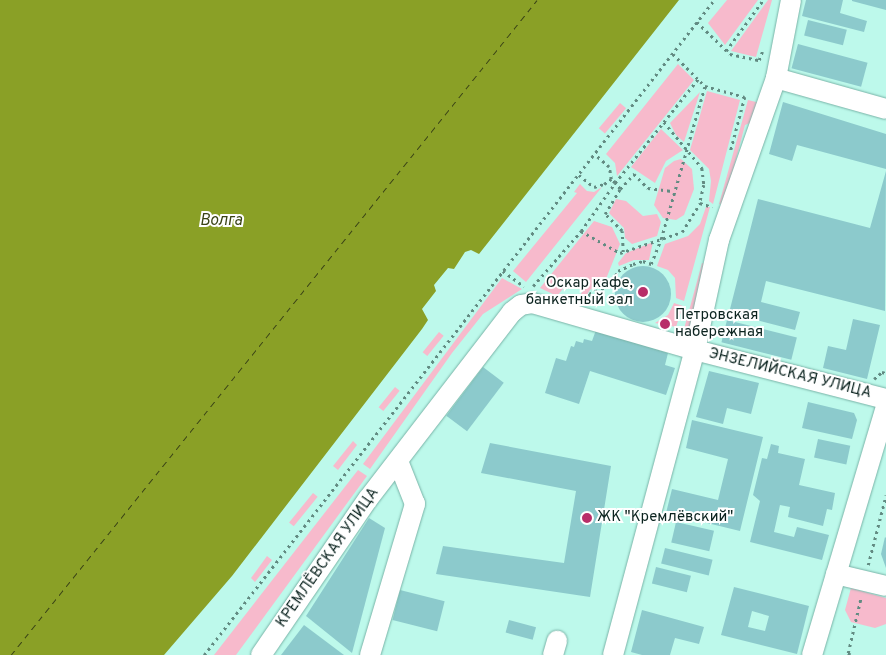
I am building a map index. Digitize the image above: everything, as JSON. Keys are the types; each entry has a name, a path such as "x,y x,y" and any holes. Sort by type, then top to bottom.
{"street":[{"path":"613,655 695,350 719,240 776,78 790,0"},
{"path":"776,78 886,109"},
{"name":"ЭНЗЕЛИЙСКАЯ УЛИЦА","path":"521,305 532,303 695,350 886,399"},
{"name":"КРЕМЛЁВСКАЯ УЛИЦА","path":"260,655 368,498 512,312 521,305"},
{"path":"812,655 886,407"},
{"path":"370,655 415,504 398,461"},
{"path":"836,574 886,586"}],"path":[{"path":"204,655 714,0"},
{"path":"726,51 763,0"},
{"path":"697,22 726,51 760,60 764,43"},
{"path":"673,54 705,86 744,97 728,159"},
{"path":"503,271 530,290 581,231 615,183 698,79"},
{"path":"583,308 589,294 608,286 618,271 638,262 651,264 661,239 705,86"},
{"path":"581,231 620,253 682,232 700,203 704,186 702,168 664,122"},
{"path":"595,155 609,167 611,179 620,189"},
{"path":"623,252 622,230 605,214 620,189 634,174 648,188 674,191"},
{"path":"579,175 594,187 604,184 611,179"},
{"path":"711,216 716,200"},
{"path":"700,203 714,207"},
{"path":"868,385 882,372 886,373"}],"shaded area":[{"path":"727,0 758,0 725,45 708,23"},
{"path":"768,0 772,0 756,57 731,51"},
{"path":"678,64 694,80 617,176 615,163 606,154"},
{"path":"707,91 740,100 713,204 709,201 711,181 709,169 690,150"},
{"path":"700,92 684,142 676,135 670,123"},
{"path":"748,100 760,103 755,121 745,125 724,205 719,204"},
{"path":"620,103 626,108 605,133 599,128"},
{"path":"661,129 683,150 666,161 655,183 631,167"},
{"path":"681,159 692,169 694,189 684,215 676,220 663,218 654,205 665,168 674,161"},
{"path":"580,184 587,191 594,192 602,187 526,282 513,271 577,193 574,192"},
{"path":"616,199 626,201 643,216 657,214 661,222 657,236 632,244 625,238 624,228 609,213"},
{"path":"706,207 710,207 684,301 676,298 675,278 668,270 657,266 665,244 688,236 700,224"},
{"path":"594,221 612,227 620,244 606,279 590,290 582,302 576,300 586,287 572,278 557,296 540,288"},
{"path":"653,242 649,260 634,260 619,266 618,263 626,253"},
{"path":"702,263 708,264 696,333 684,329"},
{"path":"502,278 522,289 483,314 452,353 370,469 363,464"},
{"path":"674,303 683,306 676,327 655,323 668,315"},
{"path":"439,332 444,336 427,356 423,352"},
{"path":"395,387 400,391 383,411 379,407"},
{"path":"353,441 357,445 338,470 333,466"},
{"path":"358,470 367,476 236,655 214,655"},
{"path":"313,493 318,497 294,526 289,523"},
{"path":"267,556 272,560 255,582 251,578"},
{"path":"851,588 886,598 886,624 875,628 851,622 845,610"}],"water":[{"name":"Волга","path":"0,0 679,0 479,254 471,250 465,252 454,269 448,268 434,285 436,291 422,309 428,320 422,329 232,576 164,655 0,655"}],"building":[{"path":"806,0 843,0 840,13 867,21 864,32 802,16"},
{"path":"886,0 886,10 852,1"},
{"path":"808,20 847,30 843,45 804,36"},
{"path":"798,44 868,63 861,87 792,68"},
{"path":"783,102 886,134 886,169 797,145 792,161 769,154"},
{"path":"886,171 885,311 766,281 761,302 800,312 795,330 729,313 758,199 870,228"},
{"name":"Оскар кафе, банкетный зал","path":"643,266 654,268 663,274 669,283 671,294 669,305 663,314 654,320 643,322 632,320 623,314 617,305 615,294 617,283 623,274 632,268"},
{"path":"853,319 880,325 867,379 823,368 828,346 846,350"},
{"path":"727,320 797,337 791,360 721,342"},
{"path":"596,330 668,353 665,365 675,368 666,395 590,371 579,404 545,393 556,358 566,361 571,346 574,347 576,341 583,343 584,339 592,341"},
{"path":"483,367 504,383 467,431 446,416"},
{"path":"709,371 759,383 751,414 727,408 723,424 696,417"},
{"path":"808,402 854,413 857,420 852,439 802,428"},
{"path":"692,420 763,437 740,531 666,513 672,489 718,500 728,459 686,448"},
{"path":"818,439 850,446 846,464 814,458"},
{"name":"ЖК \"Кремлёвский\"","path":"490,443 611,466 590,597 436,574 443,546 564,563 576,491 481,473"},
{"path":"771,444 779,446 778,453 805,459 799,485 835,493 832,510 827,509 823,526 788,517 790,507 780,505 774,532 794,537 797,527 829,535 822,560 750,542 760,501 753,495 762,458 767,459"},
{"path":"369,518 385,528 352,653 306,616"},
{"path":"676,522 714,531 709,551 671,542"},
{"path":"886,538 886,568 881,554"},
{"path":"665,548 713,560 709,575 661,564"},
{"path":"656,567 691,576 687,592 652,583"},
{"path":"734,587 809,606 797,654 721,635","holes":["752,611 769,616 765,631 748,627"]},
{"path":"400,590 445,601 437,631 393,620"},
{"path":"642,610 704,627 699,644 675,638 670,655 642,655 631,652"},
{"path":"509,620 536,627 533,640 506,633"},
{"path":"304,625 344,655 281,655"}],"ferry route":[{"path":"11,655 537,0"}],"place":[{"name":"Оскар кафе, банкетный зал","path":"643,292"},
{"name":"Петровская набережная","path":"665,324"},
{"name":"ЖК \"Кремлёвский\"","path":"587,518"}]}
